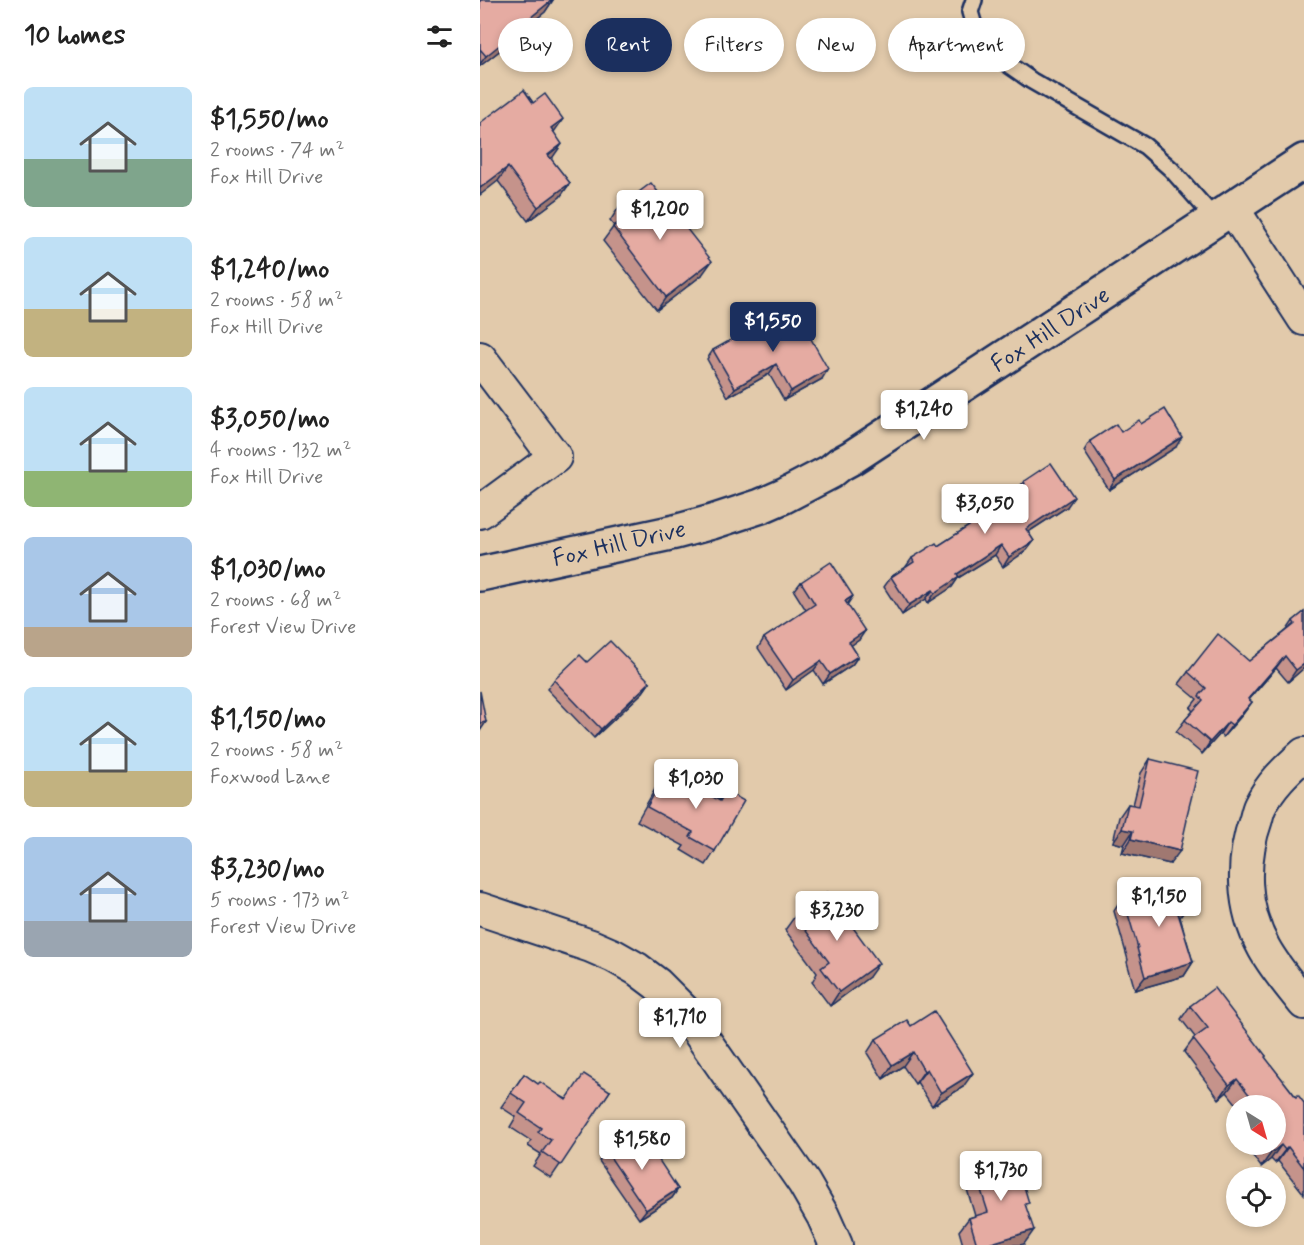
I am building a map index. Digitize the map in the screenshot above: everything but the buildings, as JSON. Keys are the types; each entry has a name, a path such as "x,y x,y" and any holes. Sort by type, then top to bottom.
{"street":[{"name":"Fox Hill Drive","path":"480,574 700,526 784,496 830,472 1304,161"},
{"path":"1224,214 1304,319"},
{"path":"480,358 555,457 480,512"},
{"path":"1304,754 1280,776 1260,806 1246,853 1248,902 1258,936 1270,957 1304,1004"},
{"path":"480,909 591,946 614,956 637,969 666,992 684,1011 804,1183 836,1245"}],"lane":[{"path":"974,0 970,12 978,39 999,58 1032,81 1145,146 1224,214"}]}
